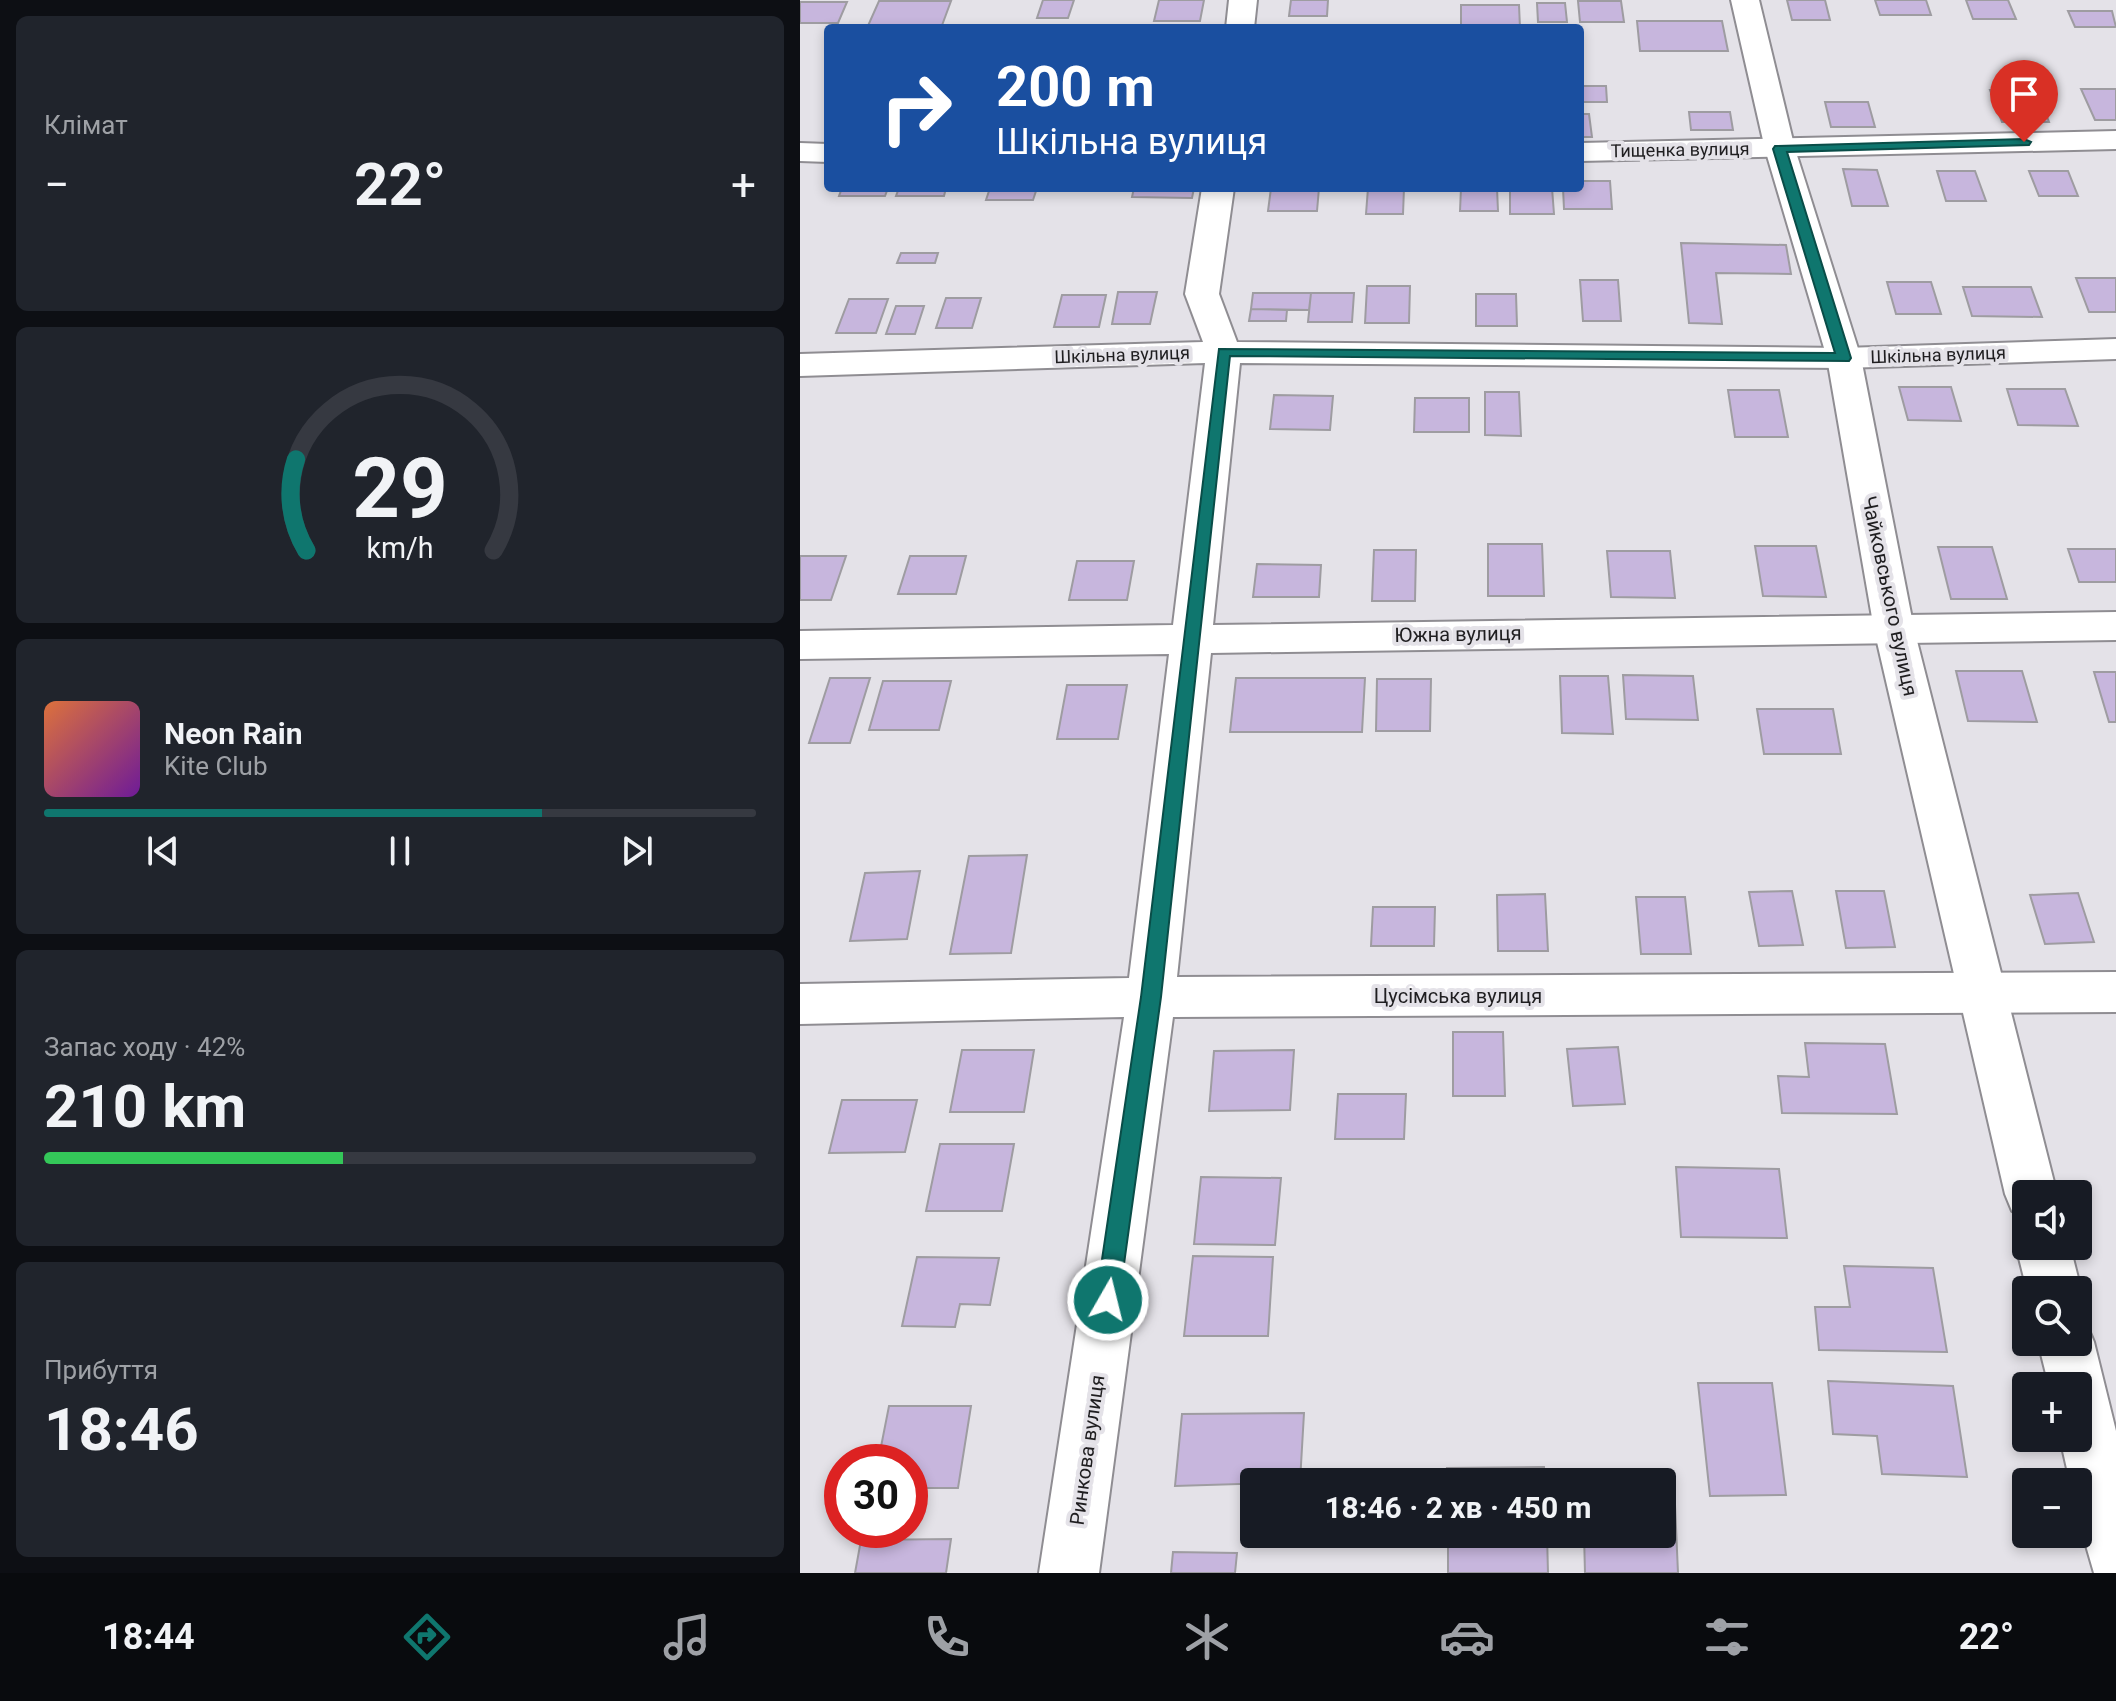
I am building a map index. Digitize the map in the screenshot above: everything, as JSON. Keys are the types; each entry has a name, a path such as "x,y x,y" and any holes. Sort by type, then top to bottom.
{"street":[{"path":"1240,24 1243,0"},
{"name":"Чайковського вулиця","path":"1745,0 1780,149 1844,358 1894,629 2028,1180"},
{"name":"Тищенка вулиця","path":"1584,152 2116,140"},
{"path":"800,152 824,153"},
{"name":"Ринкова вулиця","path":"1069,1573 1151,997 1189,637 1224,352 1202,294 1217,192"},
{"name":"Шкільна вулиця","path":"800,365 1224,352 1844,358 2116,349"},
{"name":"Южна вулиця","path":"800,645 2116,626"},
{"name":"Цусімська вулиця","path":"800,1004 1151,997 2116,992"},
{"path":"2092,1451 2116,1553"}],"building":[{"path":"1043,0 1074,0 1068,18 1037,18"},
{"path":"1159,0 1204,0 1200,21 1154,21"},
{"path":"1291,0 1328,0 1327,16 1289,16"},
{"path":"1787,0 1825,0 1830,20 1792,20"},
{"path":"1875,0 1926,0 1931,15 1880,15"},
{"path":"1966,0 2008,0 2016,19 1973,19"},
{"path":"879,1 951,1 942,24 869,24"},
{"path":"1578,1 1621,1 1624,22 1580,22"},
{"path":"800,2 847,2 838,23 800,23"},
{"path":"1537,3 1565,3 1567,22 1538,22"},
{"path":"1461,5 1519,5 1520,24 1461,24"},
{"path":"2068,11 2112,11 2116,27 2075,27"},
{"path":"1637,21 1722,21 1728,51 1640,51"},
{"path":"1584,86 1606,86 1607,102 1584,102"},
{"path":"2081,89 2116,89 2116,120 2095,120"},
{"path":"1990,90 2037,90 2049,122 2002,122"},
{"path":"1825,102 1868,102 1875,127 1831,127"},
{"path":"1689,112 1730,112 1733,130 1691,130"},
{"path":"1584,114 1589,114 1592,137 1584,137"},
{"path":"1843,169 1877,170 1888,206 1852,206"},
{"path":"1937,171 1975,171 1986,201 1946,201"},
{"path":"2029,171 2068,171 2078,196 2039,196"},
{"path":"1584,181 1610,181 1612,209 1564,209 1563,192 1584,192"},
{"path":"840,192 886,192 885,196 839,196"},
{"path":"898,192 945,192 944,196 896,196"},
{"path":"989,192 1036,192 1033,200 986,200"},
{"path":"1133,192 1193,192 1192,198 1132,197"},
{"path":"1270,192 1319,192 1317,211 1268,211"},
{"path":"1368,192 1404,192 1403,214 1366,214"},
{"path":"1461,192 1497,192 1498,211 1460,211"},
{"path":"1510,192 1552,192 1554,214 1510,214"},
{"path":"1681,243 1786,245 1791,274 1716,273 1722,324 1689,323"},
{"path":"901,253 938,253 935,263 897,263"},
{"path":"2076,278 2116,278 2116,312 2089,312"},
{"path":"1580,280 1618,280 1621,321 1583,321"},
{"path":"1887,282 1931,282 1941,314 1896,314"},
{"path":"1367,286 1410,286 1409,323 1365,323"},
{"path":"1963,287 2031,287 2042,317 1972,316"},
{"path":"1118,292 1157,292 1150,324 1112,324"},
{"path":"1253,293 1311,293 1309,310 1251,309"},
{"path":"1311,293 1354,293 1352,322 1308,322"},
{"path":"1476,294 1516,294 1517,326 1476,326"},
{"path":"1062,295 1106,295 1099,327 1054,327"},
{"path":"946,298 981,298 972,328 936,328"},
{"path":"849,299 888,299 876,333 836,333"},
{"path":"896,306 924,306 915,334 886,334"},
{"path":"1251,309 1287,310 1286,321 1249,321"},
{"path":"1899,387 1951,387 1961,421 1908,420"},
{"path":"2007,389 2065,389 2078,426 2018,425"},
{"path":"1728,390 1779,390 1788,437 1735,437"},
{"path":"1485,392 1519,392 1521,436 1485,435"},
{"path":"1274,395 1333,396 1330,430 1270,429"},
{"path":"1415,398 1469,398 1469,432 1414,432"},
{"path":"1488,544 1542,544 1544,596 1488,596"},
{"path":"1755,546 1816,546 1826,597 1763,596"},
{"path":"1938,547 1992,547 2007,599 1951,599"},
{"path":"2068,549 2116,549 2116,582 2079,582"},
{"path":"1374,550 1416,550 1415,601 1372,601"},
{"path":"1607,551 1670,551 1675,598 1611,597"},
{"path":"800,556 846,556 831,600 800,600"},
{"path":"910,556 966,556 956,594 898,594"},
{"path":"1077,561 1134,561 1127,600 1069,600"},
{"path":"1257,564 1321,565 1319,597 1253,597"},
{"path":"1956,671 2022,671 2037,722 1968,721"},
{"path":"2094,672 2116,672 2116,722 2109,722"},
{"path":"1623,675 1693,676 1698,720 1626,719"},
{"path":"1560,676 1608,676 1613,734 1562,733"},
{"path":"830,678 870,678 850,743 809,743"},
{"path":"1236,678 1365,678 1362,732 1230,732"},
{"path":"1377,679 1431,679 1430,731 1376,731"},
{"path":"883,681 951,681 939,730 869,730"},
{"path":"1067,685 1127,685 1118,739 1057,739"},
{"path":"1757,709 1833,709 1841,754 1764,754"},
{"path":"1027,855 1011,953 950,954 969,856"},
{"path":"920,871 907,939 850,941 865,873"},
{"path":"1792,891 1803,945 1759,946 1749,892"},
{"path":"1836,891 1884,891 1895,947 1846,948"},
{"path":"2078,893 2094,942 2045,944 2030,895"},
{"path":"1545,894 1548,951 1498,951 1497,895"},
{"path":"1636,897 1685,897 1691,954 1641,954"},
{"path":"1373,907 1435,907 1434,946 1371,946"},
{"path":"1453,1032 1503,1032 1505,1096 1453,1096"},
{"path":"1805,1043 1885,1044 1897,1114 1782,1113 1778,1076 1809,1077"},
{"path":"1618,1047 1625,1104 1573,1106 1567,1049"},
{"path":"962,1050 1034,1050 1024,1112 950,1112"},
{"path":"1294,1050 1290,1110 1209,1111 1214,1051"},
{"path":"1338,1094 1406,1094 1404,1139 1335,1139"},
{"path":"842,1100 917,1100 905,1152 829,1153"},
{"path":"940,1144 1014,1144 1002,1211 926,1211"},
{"path":"1676,1167 1779,1169 1787,1238 1681,1237"},
{"path":"1201,1177 1281,1178 1275,1245 1194,1244"},
{"path":"1193,1256 1273,1257 1268,1336 1184,1336"},
{"path":"917,1257 999,1258 990,1305 960,1304 955,1327 902,1326"},
{"path":"1844,1266 1933,1268 1947,1352 1819,1350 1815,1307 1850,1307"},
{"path":"1828,1381 1953,1386 1967,1477 1882,1474 1877,1436 1833,1434"},
{"path":"1698,1383 1772,1383 1786,1495 1710,1496"},
{"path":"889,1406 971,1406 958,1488 928,1488 928,1444 882,1444"},
{"path":"1304,1413 1301,1468 1240,1468 1240,1484 1175,1486 1182,1414"},
{"path":"1544,1467 1544,1468 1447,1468"},
{"path":"1676,1528 1678,1573 1585,1573 1584,1548 1676,1548"},
{"path":"928,1539 951,1539 946,1573 855,1573 860,1548 928,1548"},
{"path":"1448,1548 1547,1548 1548,1573 1448,1573"},
{"path":"1173,1552 1237,1553 1235,1573 1171,1573"}],"route":[{"path":"1108,1300 1151,997 1189,637 1224,352 1844,358 1780,149 2024,142"}]}
